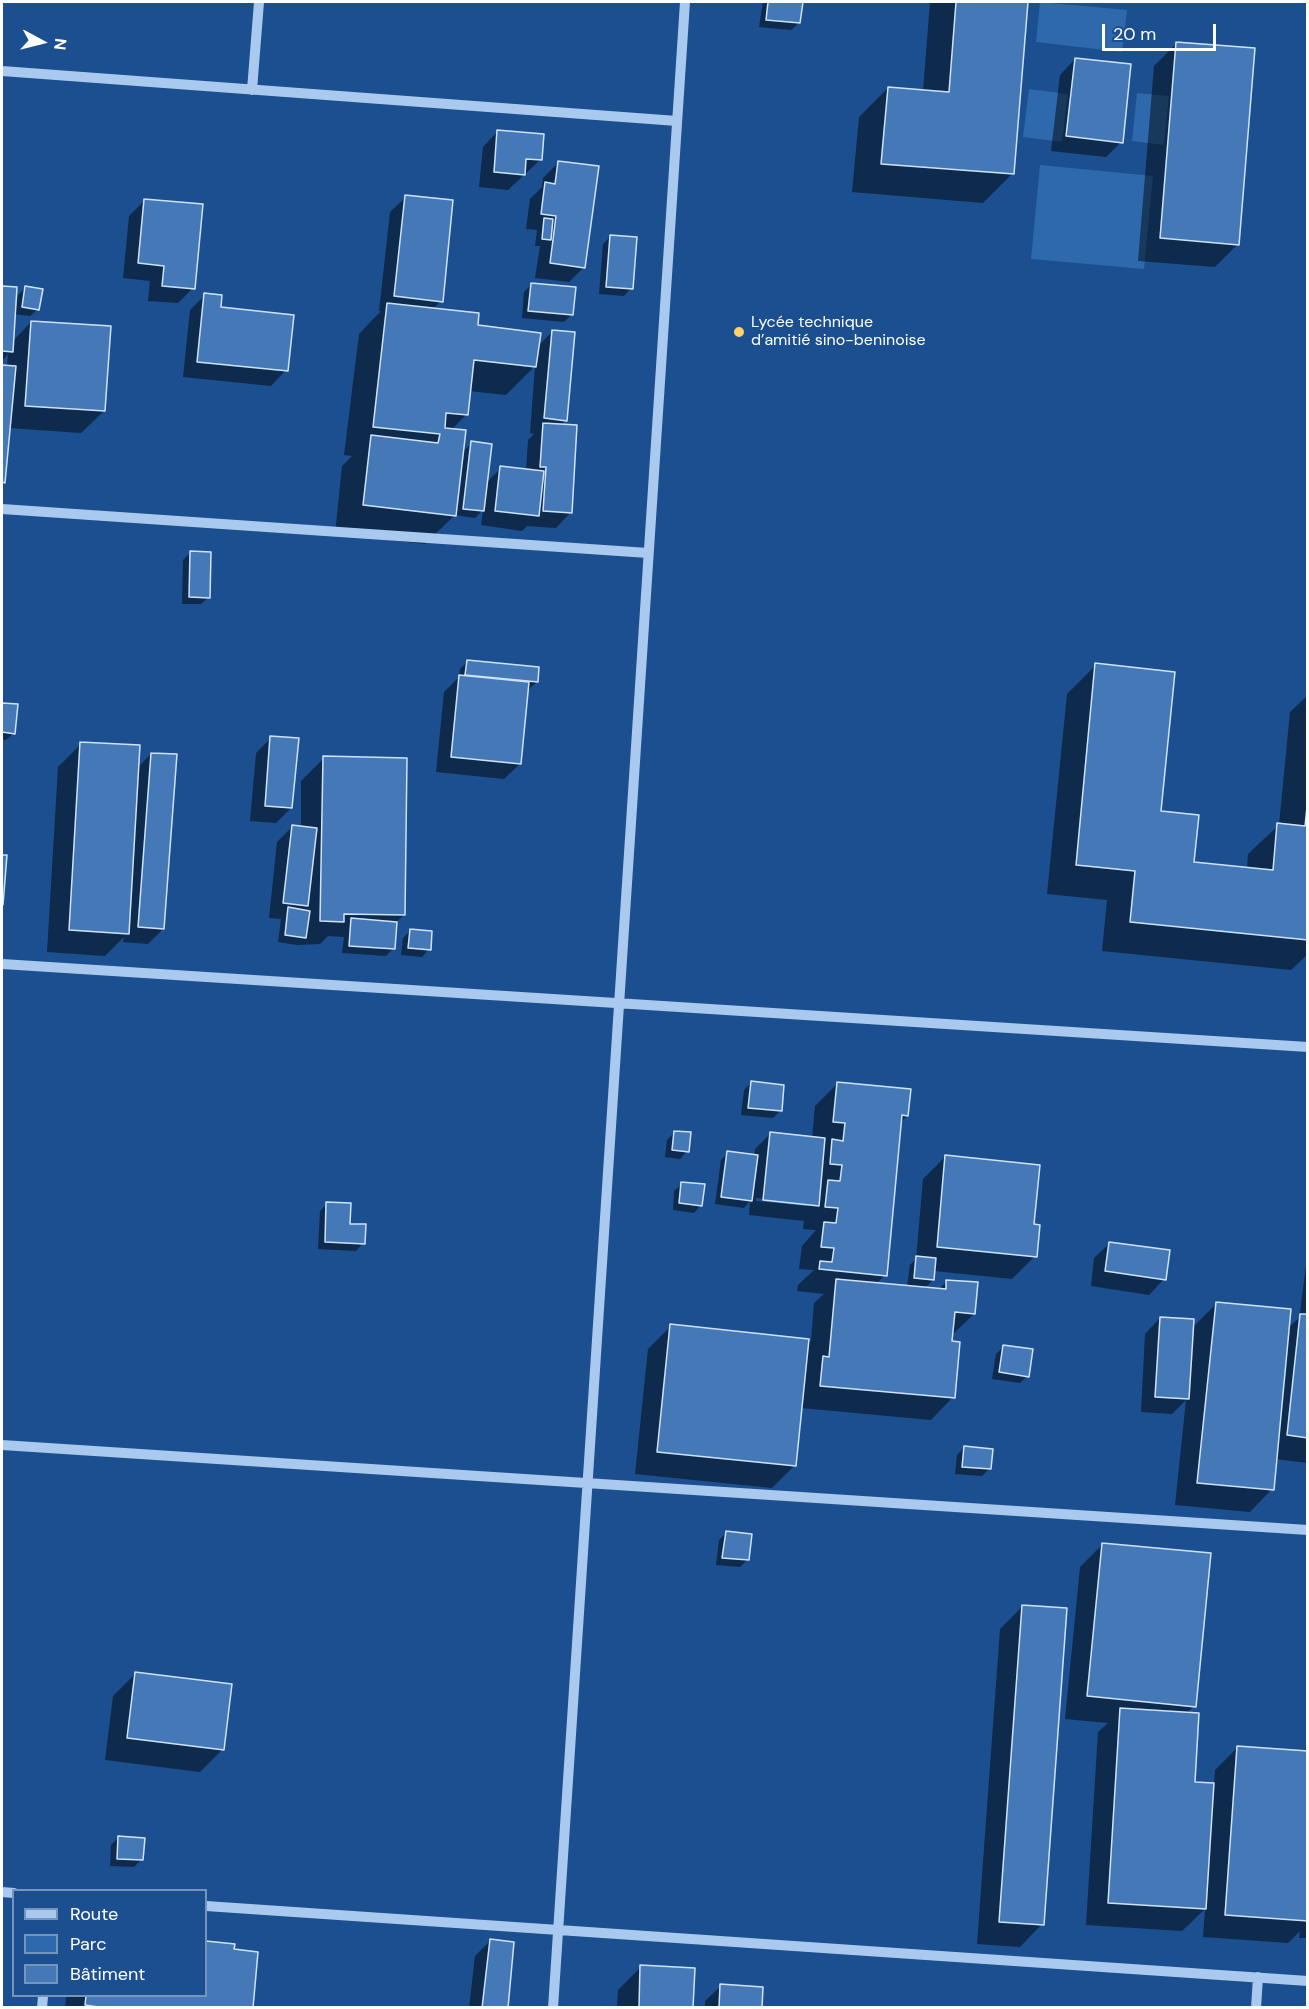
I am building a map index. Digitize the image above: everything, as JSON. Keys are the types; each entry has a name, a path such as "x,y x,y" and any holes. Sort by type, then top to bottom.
{"street":[{"path":"252,90 259,2"},
{"path":"553,2007 685,2"},
{"path":"2,71 677,121"},
{"path":"2,509 648,553"},
{"path":"2,964 1308,1047"},
{"path":"2,1445 1308,1530"},
{"path":"207,1906 1308,1981"},
{"path":"1256,2007 1258,1977"}],"green space":[{"path":"1040,2 1127,10 1122,52 1036,42"},
{"path":"1029,89 1068,94 1062,142 1023,137"},
{"path":"1137,93 1169,96 1164,145 1132,141"},
{"path":"1040,165 1153,176 1144,269 1031,259"}],"building":[{"path":"768,2 803,2 800,23 766,20"},
{"path":"956,2 1028,2 1014,174 881,164 888,87 949,92"},
{"path":"1176,42 1255,48 1239,245 1160,238"},
{"path":"1075,58 1131,64 1123,143 1066,136"},
{"path":"497,130 544,134 542,160 526,159 525,175 494,172"},
{"path":"558,161 599,166 585,268 550,263 556,216 541,214 545,182 555,184"},
{"path":"405,195 453,200 443,302 394,296"},
{"path":"144,199 203,204 195,289 162,286 164,266 138,263"},
{"path":"544,218 553,219 551,240 542,239"},
{"path":"610,235 637,237 633,289 606,287"},
{"path":"531,283 576,287 573,315 528,311"},
{"path":"2,286 17,287 13,352 2,351"},
{"path":"25,286 43,289 39,310 22,307"},
{"path":"204,293 222,295 221,307 294,315 288,371 197,362"},
{"path":"387,303 479,313 478,325 541,333 536,367 474,360 468,415 446,413 445,428 466,430 456,516 363,505 371,435 438,443 440,434 373,427"},
{"path":"31,321 111,326 105,411 25,406"},
{"path":"552,330 575,332 567,421 544,418"},
{"path":"2,365 16,366 5,483 2,482"},
{"path":"543,423 577,425 572,513 543,511 546,467 540,467"},
{"path":"471,441 492,444 484,511 463,509"},
{"path":"500,466 544,471 539,516 495,511"},
{"path":"190,551 211,552 210,598 189,597"},
{"path":"467,660 539,667 538,682 465,675"},
{"path":"1095,663 1175,672 1161,811 1199,815 1194,862 1273,870 1277,823 1305,826 1308,797 1308,940 1130,922 1135,871 1076,865"},
{"path":"459,675 529,682 521,764 451,757"},
{"path":"2,703 18,704 15,734 2,732"},
{"path":"270,736 299,738 292,808 265,806"},
{"path":"80,742 140,745 129,934 69,930"},
{"path":"151,753 177,754 164,929 138,927"},
{"path":"323,756 407,758 405,915 344,914 344,922 320,921"},
{"path":"292,825 317,828 308,906 283,903"},
{"path":"2,855 7,855 3,905 2,905"},
{"path":"288,907 310,911 306,938 285,935"},
{"path":"351,918 397,922 395,949 349,946"},
{"path":"410,929 432,931 431,950 408,948"},
{"path":"751,1081 784,1085 782,1111 748,1108"},
{"path":"837,1082 911,1089 908,1116 902,1115 887,1276 819,1269 820,1261 832,1262 834,1248 821,1247 824,1222 836,1223 838,1208 825,1207 828,1180 840,1181 842,1165 830,1164 832,1139 843,1141 845,1123 833,1122"},
{"path":"674,1131 691,1132 689,1152 672,1150"},
{"path":"770,1132 825,1138 819,1206 763,1200"},
{"path":"727,1151 758,1155 752,1201 721,1197"},
{"path":"945,1155 1040,1165 1034,1224 1040,1225 1037,1257 937,1247"},
{"path":"681,1182 705,1184 702,1206 679,1203"},
{"path":"326,1202 351,1203 350,1224 366,1224 365,1244 325,1242"},
{"path":"1109,1242 1170,1250 1166,1280 1105,1271"},
{"path":"916,1256 936,1258 934,1280 914,1278"},
{"path":"836,1279 946,1289 946,1280 978,1282 975,1314 955,1312 952,1341 960,1342 955,1398 820,1386 823,1356 829,1357"},
{"path":"1216,1302 1291,1309 1274,1490 1197,1483"},
{"path":"1300,1314 1308,1314 1308,1438 1287,1435"},
{"path":"1160,1317 1194,1319 1189,1399 1155,1397"},
{"path":"670,1324 809,1339 796,1466 657,1452"},
{"path":"1003,1345 1033,1349 1029,1377 999,1372"},
{"path":"964,1446 993,1449 991,1469 962,1467"},
{"path":"726,1531 752,1534 749,1560 722,1558"},
{"path":"1102,1543 1211,1553 1196,1707 1087,1696"},
{"path":"1022,1605 1067,1608 1044,1925 999,1922"},
{"path":"135,1672 232,1684 224,1750 127,1738"},
{"path":"1120,1708 1199,1713 1195,1782 1214,1783 1206,1909 1108,1903"},
{"path":"1237,1746 1308,1751 1308,1921 1225,1915"},
{"path":"118,1836 145,1838 143,1860 117,1859"},
{"path":"490,1939 514,1942 508,2008 482,2008"},
{"path":"207,1941 235,1944 234,1949 258,1952 253,2008 105,2008 85,2005 86,1997 207,1997"},
{"path":"640,1965 695,1968 693,2008 639,2008"},
{"path":"720,1984 763,1987 762,2008 719,2008"}],"place":[{"name":"Lycée technique d’amitié sino-beninoise","path":"739,332"}]}
